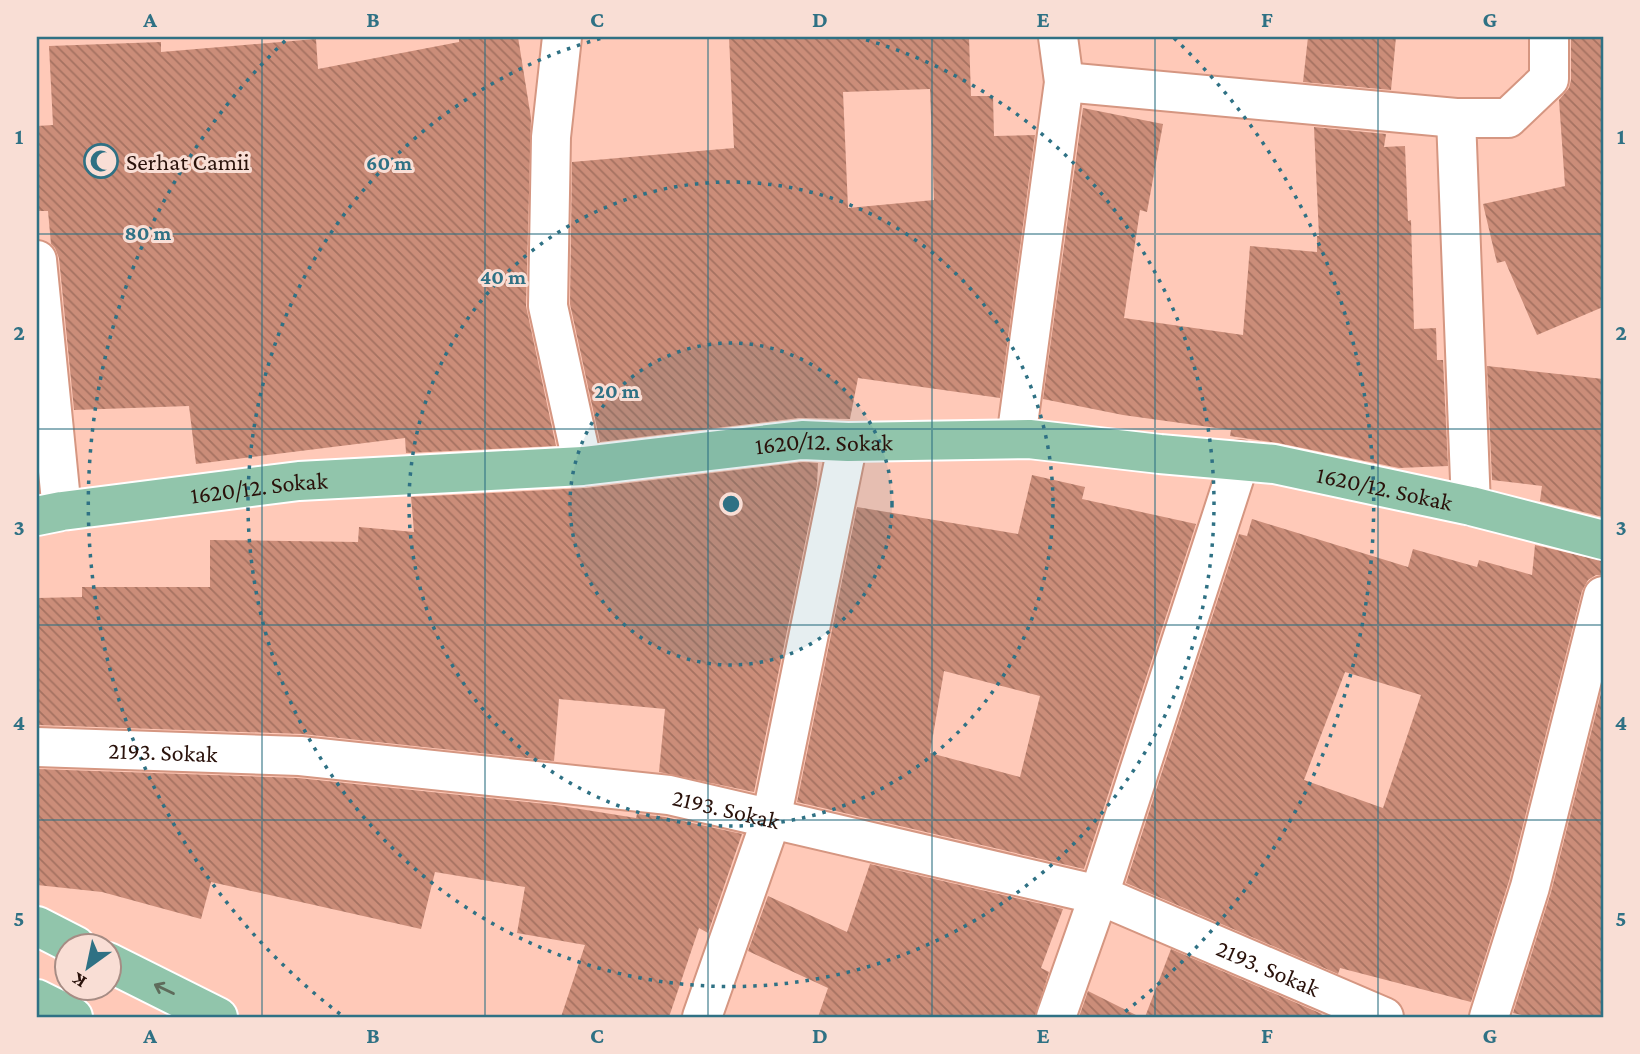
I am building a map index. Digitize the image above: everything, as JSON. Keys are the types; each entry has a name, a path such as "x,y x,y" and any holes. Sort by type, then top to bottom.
{"main road":[{"name":"1620/12. Sokak","path":"49,514 299,481 583,466 802,440 848,442 1016,439 1274,464 1471,506 1603,540"},
{"path":"122,969 218,1017"},
{"path":"37,999 73,1017"}],"street":[{"path":"562,37 551,137 548,306 583,466"},
{"path":"1016,439 1063,82 1058,37"},
{"path":"1063,82 1456,118 1508,118 1549,79 1549,37"},
{"path":"1456,118 1471,506"},
{"path":"37,260 49,514"},
{"path":"702,1017 771,820 848,442"},
{"path":"1056,1017 1100,895 1240,460"},
{"path":"1489,1017 1530,887 1603,596"},
{"name":"2193. Sokak","path":"37,747 300,756 669,795 1100,895 1384,1017"}],"building":[{"path":"459,37 518,37 531,118 526,306 556,446 406,453 405,438 196,464 189,406 74,410 59,258 51,244 48,211 37,211 37,126 53,125 49,46 161,42 161,52 316,39 318,69 459,42"},
{"path":"729,37 969,37 971,96 993,96 994,136 1035,135 1000,398 858,378 850,419 799,418 600,442 570,304 572,162 734,148","holes":["930,89 934,200 848,208 843,92"]},
{"path":"1308,37 1396,37 1391,90 1303,82"},
{"path":"1571,37 1603,37 1603,307 1537,335 1505,261 1497,263 1483,204 1565,186 1559,100 1569,88 1571,80"},
{"path":"1083,108 1163,124 1147,212 1140,210 1124,318 1243,335 1250,246 1317,252 1319,236 1314,127 1386,134 1384,147 1405,146 1408,221 1411,220 1414,329 1436,328 1437,360 1443,360 1448,466 1399,468 1230,436 1231,430 1123,415 1043,399"},
{"path":"1487,366 1603,379 1603,517 1540,501 1542,486 1492,480"},
{"path":"803,462 818,463 817,485 754,792 659,772 665,709 559,699 554,761 302,734 37,725 37,598 82,597 82,587 210,587 210,540 358,542 359,527 414,532 411,497 586,488"},
{"path":"1032,475 1085,487 1082,499 1196,524 1084,869 797,802 857,507 1018,534","holes":["944,671 1040,696 1020,777 930,753"]},
{"path":"1252,519 1408,567 1413,549 1477,567 1479,560 1532,575 1535,545 1603,561 1603,575 1596,575 1588,580 1582,591 1509,881 1471,1002 1340,968 1338,974 1126,883 1239,534 1247,536","holes":["1345,672 1421,695 1383,808 1304,780"]},
{"path":"1603,685 1603,1017 1531,1017 1513,1013 1551,892"},
{"path":"37,769 298,778 555,805 636,818 637,814 665,817 742,834 708,933 699,928 669,1017 561,1017 585,945 517,933 525,887 435,872 421,929 211,882 201,919 102,892 37,885"},
{"path":"870,864 1063,909 1041,968 1049,972 1035,1017 818,1017 828,988 748,951 768,896 847,932"},
{"path":"1171,949 1322,1014 1320,1017 1145,1017"},
{"path":"1088,991 1140,1017 1079,1017"}],"place":[{"name":"Serhat Camii","path":"101,161"}]}
